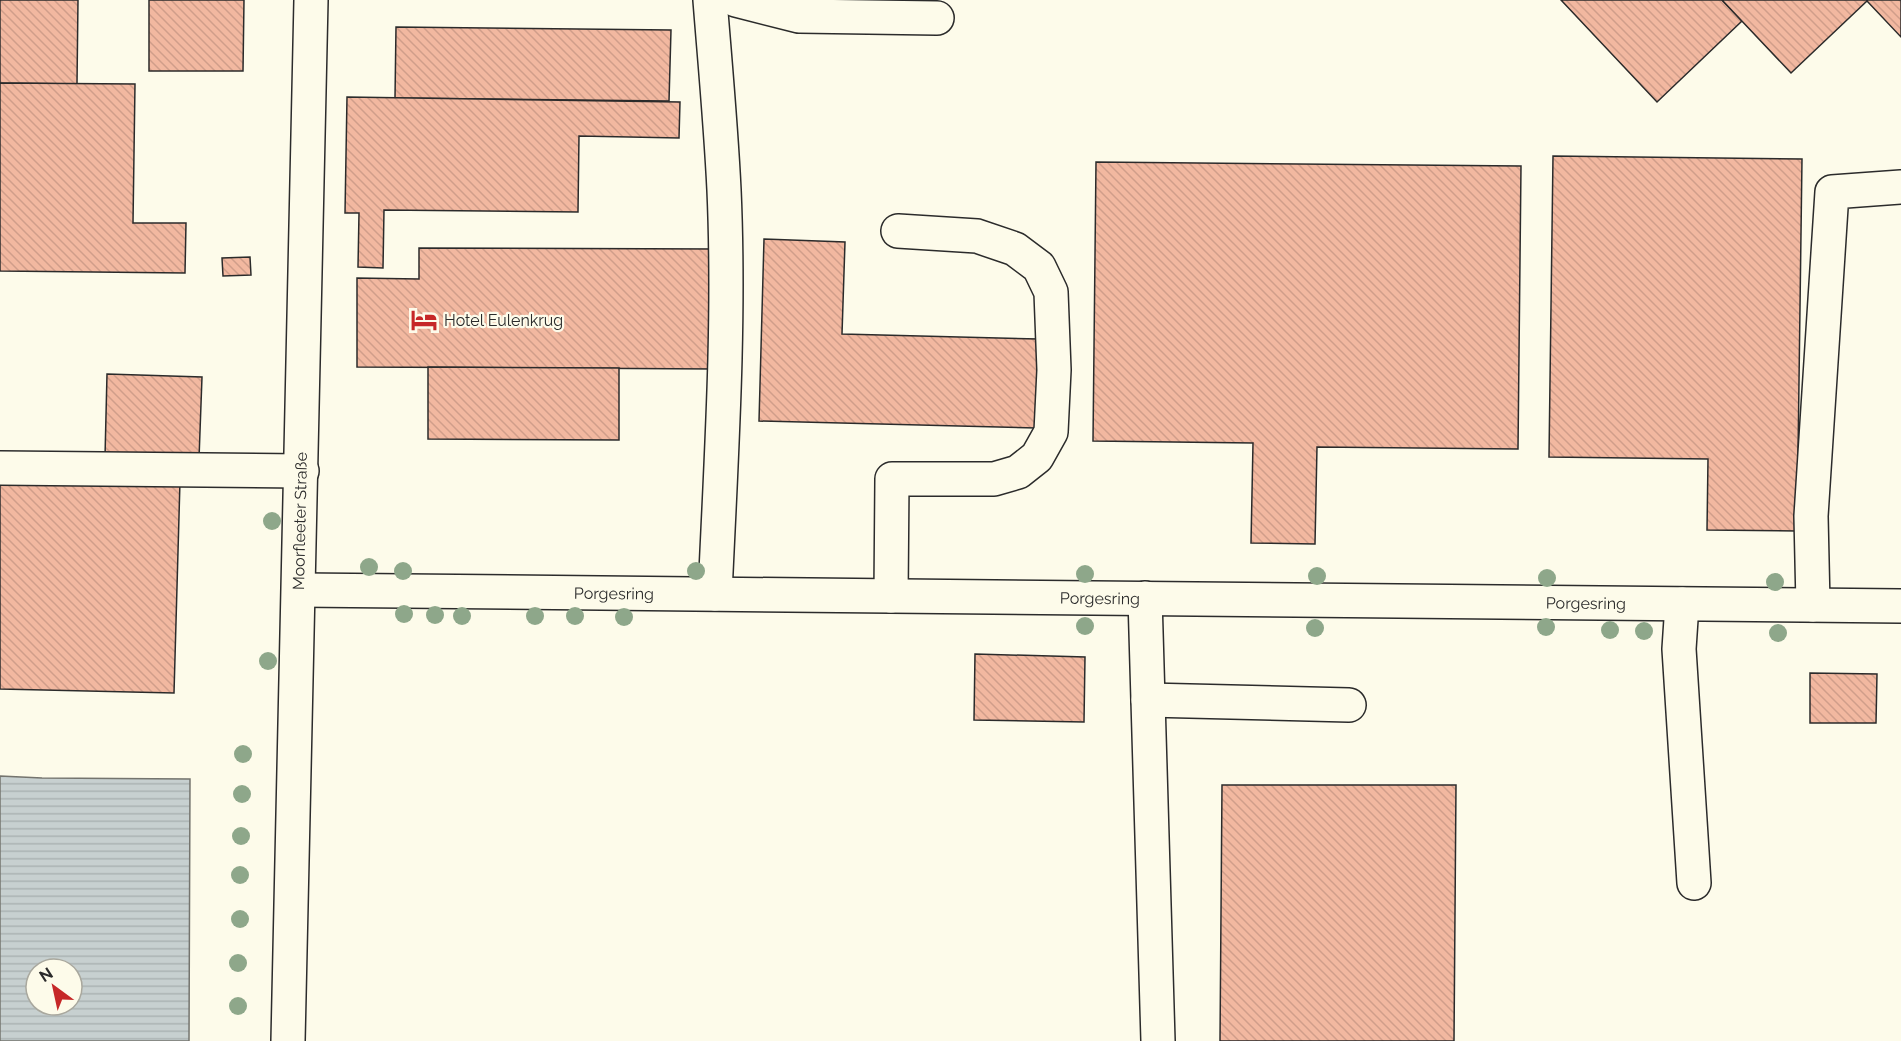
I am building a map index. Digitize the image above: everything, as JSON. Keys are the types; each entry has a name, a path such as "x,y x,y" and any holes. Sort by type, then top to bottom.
{"street":[{"name":"Moorfleeter Straße","path":"288,1041 311,0"},
{"path":"711,0 724,190 726,301 715,594"},
{"path":"736,0 800,16 937,18"},
{"path":"1813,605 1811,516 1832,192 1901,187"},
{"path":"891,596 892,478 994,479 1018,472 1037,457 1051,432 1054,370 1051,292 1039,267 1015,249 977,236 898,231"},
{"path":"0,468 302,471"},
{"name":"Porgesring","path":"299,590 1901,606"},
{"path":"1145,598 1158,1041"},
{"path":"1682,604 1679,649 1694,883"},
{"path":"1148,699 1349,705"}],"shaded area":[{"path":"0,776 190,779 189,1041 0,1041"}],"building":[{"path":"0,0 78,0 77,84 0,83"},
{"path":"149,0 244,0 243,71 149,71"},
{"path":"1561,0 1722,0 1742,21 1657,102"},
{"path":"1722,0 1901,0 1901,37 1867,1 1791,73"},
{"path":"396,27 671,30 669,101 395,98"},
{"path":"0,83 135,84 133,223 186,223 185,273 0,271"},
{"path":"347,97 680,102 679,138 579,136 578,212 384,210 383,268 358,267 359,213 345,213"},
{"path":"1553,156 1802,159 1797,531 1707,530 1708,459 1549,457"},
{"path":"1096,162 1521,166 1518,449 1317,447 1315,544 1251,543 1253,443 1093,441"},
{"path":"764,239 845,242 842,334 1038,339 1036,428 759,421"},
{"path":"419,248 716,249 715,369 357,367 357,278 419,279"},
{"path":"250,257 251,275 223,276 222,258"},
{"path":"428,367 619,368 619,440 428,439"},
{"path":"107,374 202,377 199,459 105,457"},
{"path":"0,477 180,481 174,693 0,689"},
{"path":"975,654 1085,657 1084,722 974,720"},
{"path":"1810,673 1877,674 1876,723 1810,723"},
{"path":"1222,785 1456,785 1454,1041 1220,1041"}],"place":[{"name":"Hotel Eulenkrug","path":"424,320"}]}
